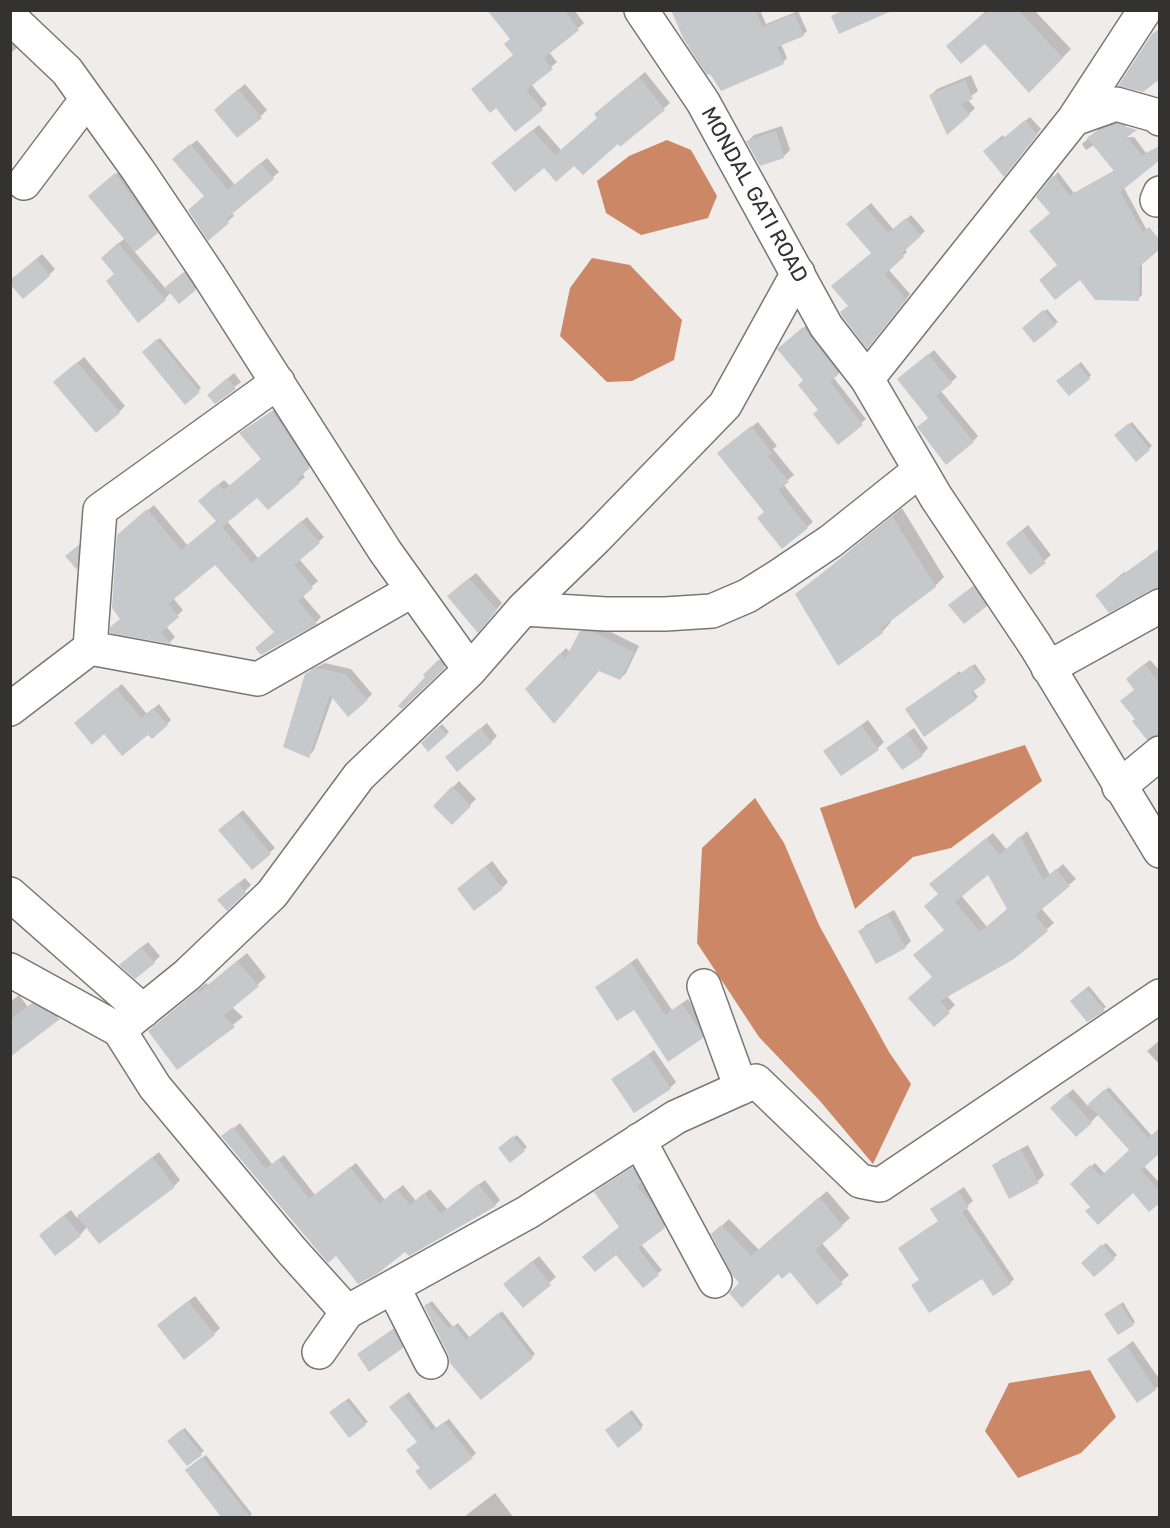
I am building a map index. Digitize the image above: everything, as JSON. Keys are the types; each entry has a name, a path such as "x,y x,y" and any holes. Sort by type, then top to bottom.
{"street":[{"name":"MONDAL GATI ROAD","path":"641,10 703,102 826,326 867,379 920,470 1048,668 1160,851"},
{"path":"867,379 1074,119 1145,10"},
{"path":"10,17 66,70 87,99 202,265 385,551 470,670"},
{"path":"24,183 87,99"},
{"path":"1074,119 1116,104 1155,115 1160,120"},
{"path":"131,1020 187,975 272,894 359,776 470,670 523,609 603,531 725,405 798,273"},
{"path":"90,648 100,510 278,382"},
{"path":"523,609 606,614 712,611 747,596 831,541 920,470"},
{"path":"10,709 90,648 258,679 413,590"},
{"path":"1048,668 1160,606"},
{"path":"1119,787 1160,753"},
{"path":"10,894 131,1020 155,1087 292,1251 347,1312"},
{"path":"10,970 131,1020"},
{"path":"704,986 741,1088"},
{"path":"319,1352 347,1312 528,1212 676,1117 756,1081 860,1181 880,1185 1160,996"},
{"path":"639,1140 715,1281"},
{"path":"393,1287 431,1362"}],"shaded area":[{"path":"667,140 691,150 717,196 708,218 641,235 606,213 597,181 629,156"},
{"path":"592,258 630,265 682,320 674,360 632,381 607,382 560,336 570,288"},
{"path":"1025,745 1042,781 951,848 913,857 855,909 820,808"},
{"path":"755,798 784,843 819,925 889,1052 911,1084 873,1164 820,1101 759,1037 697,943 702,848"},
{"path":"1090,1370 1116,1417 1081,1453 1018,1478 985,1431 1009,1383"}],"building":[{"path":"487,10 564,10 579,30 544,58 553,69 526,90 543,110 515,132 496,108 490,113 471,89 513,55 504,44 510,39"},
{"path":"671,10 755,10 762,27 794,14 804,36 777,47 784,64 721,91 710,74 707,75 684,40"},
{"path":"843,10 894,10 839,34 831,16"},
{"path":"992,10 1018,10 1063,58 1029,93 985,44 961,64 946,46 977,19"},
{"path":"1160,28 1160,79 1143,92 1118,86 1152,34"},
{"path":"639,77 665,110 620,147 618,144 583,175 574,166 556,182 544,168 515,192 491,163 532,130 555,155 597,118 594,114"},
{"path":"965,80 973,99 960,104 970,115 947,135 929,95"},
{"path":"238,89 262,118 237,138 214,110"},
{"path":"1025,120 1037,135 1004,177 983,151 998,139 1000,141"},
{"path":"1117,124 1137,130 1127,137 1142,156 1160,146 1160,160 1120,192 1143,232 1149,227 1160,240 1160,249 1139,267 1139,301 1095,300 1080,280 1055,300 1039,280 1057,265 1029,231 1050,213 1036,197 1053,175 1070,196 1114,171 1087,138 1095,132"},
{"path":"776,131 784,158 760,166 746,141"},
{"path":"190,144 228,190 260,163 274,179 226,219 229,223 208,241 188,210 204,196 172,159"},
{"path":"115,173 158,233 135,252 88,196"},
{"path":"866,207 888,233 906,218 921,236 901,254 904,257 885,274 906,300 867,349 842,316 840,312 848,306 831,286 871,253 846,224"},
{"path":"118,243 166,300 138,323 106,281 114,274 101,258"},
{"path":"36,259 50,276 23,299 10,284 10,280"},
{"path":"184,272 196,290 179,304 165,287"},
{"path":"1043,310 1056,325 1034,343 1022,328"},
{"path":"803,327 839,374 830,382 863,425 838,445 813,414 818,410 798,385 803,380 777,349"},
{"path":"157,339 200,392 185,405 142,352"},
{"path":"928,354 952,383 936,396 974,442 946,465 917,427 928,418 897,379"},
{"path":"77,362 120,413 96,433 53,382"},
{"path":"1078,364 1090,379 1069,396 1056,381"},
{"path":"227,378 236,389 215,404 207,395"},
{"path":"272,411 310,468 297,479 300,483 268,510 257,498 222,527 252,563 301,521 320,543 294,565 313,588 298,601 317,624 261,655 255,648 274,632 215,565 168,604 179,617 161,632 171,644 110,633 110,627 120,619 112,608 117,535 147,509 181,550 216,521 198,501 218,484 224,490 261,459 239,433"},
{"path":"1129,423 1150,450 1136,462 1114,435"},
{"path":"751,426 772,453 768,456 789,482 778,490 808,528 782,549 757,518 764,512 717,453"},
{"path":"892,516 936,587 880,629 883,633 838,666 795,594"},
{"path":"1022,530 1046,563 1030,575 1006,543"},
{"path":"79,545 77,570 65,556"},
{"path":"1160,548 1160,587 1109,613 1095,595"},
{"path":"469,578 497,610 478,633 447,596"},
{"path":"973,586 987,606 964,624 948,605"},
{"path":"580,631 594,632 634,652 620,680 599,671 554,724 525,689 560,653 565,659"},
{"path":"439,659 445,668 402,709 398,706 425,677 423,675"},
{"path":"1144,664 1160,684 1160,735 1147,740 1132,721 1135,719 1120,701 1134,690 1126,679"},
{"path":"972,665 985,683 971,693 976,700 924,737 905,709"},
{"path":"316,668 345,674 368,700 348,717 330,695 309,758 283,747 305,674"},
{"path":"116,688 141,718 153,708 168,725 152,739 148,735 122,756 104,734 92,745 74,723"},
{"path":"861,725 879,750 841,776 823,751"},
{"path":"439,726 447,735 428,752 421,743"},
{"path":"480,728 492,743 457,772 445,757"},
{"path":"907,733 923,756 902,770 886,748"},
{"path":"452,786 471,806 452,825 433,806"},
{"path":"238,814 271,854 252,870 218,830"},
{"path":"1020,836 1043,880 1056,869 1070,886 1035,915 1048,931 1014,959 940,1001 950,1013 934,1027 908,998 932,977 913,955 944,930 924,906 938,894 929,884 986,838 1000,855","holes":["988,875 1007,909 980,932 955,902"]},
{"path":"485,866 503,889 474,911 457,889"},
{"path":"238,883 246,893 227,911 217,900"},
{"path":"888,915 906,948 876,964 858,931"},
{"path":"141,947 155,963 135,979 119,965"},
{"path":"237,961 259,986 223,1016 235,1027 177,1070 148,1031"},
{"path":"631,963 665,1015 682,1004 701,1032 703,1038 668,1062 634,1010 617,1021 595,987"},
{"path":"1086,988 1105,1011 1087,1022 1070,1001"},
{"path":"32,1003 60,1019 10,1057 10,1020"},
{"path":"648,1055 671,1089 634,1113 611,1079"},
{"path":"1105,1089 1148,1138 1160,1128 1160,1153 1141,1170 1160,1191 1160,1203 1149,1212 1133,1193 1098,1225 1085,1211 1090,1207 1070,1184 1090,1165 1101,1176 1129,1150 1088,1104"},
{"path":"1066,1094 1092,1123 1076,1137 1050,1108"},
{"path":"233,1127 266,1169 278,1159 309,1199 350,1167 379,1204 397,1189 410,1205 424,1193 441,1214 478,1184 496,1206 409,1256 405,1252 377,1274 358,1284 336,1256 328,1263 221,1136"},
{"path":"513,1136 525,1151 510,1163 498,1148"},
{"path":"1021,1150 1039,1183 1009,1199 992,1165"},
{"path":"152,1157 175,1187 99,1244 77,1216"},
{"path":"632,1167 641,1183 637,1186 653,1205 665,1228 638,1248 659,1275 643,1288 616,1255 595,1272 582,1257 619,1227 594,1192"},
{"path":"958,1191 969,1207 962,1212 1011,1284 993,1296 982,1279 929,1313 911,1285 919,1280 898,1248 938,1221 930,1209"},
{"path":"819,1197 843,1226 815,1250 843,1284 817,1305 790,1272 782,1279 778,1274 742,1308 729,1293 739,1283 732,1275 711,1234 721,1225 751,1256"},
{"path":"64,1215 81,1236 55,1256 39,1235"},
{"path":"1102,1244 1115,1259 1094,1277 1081,1263"},
{"path":"532,1261 551,1285 523,1308 503,1284"},
{"path":"188,1301 215,1335 184,1360 157,1325"},
{"path":"428,1303 449,1329 454,1325 466,1340 498,1313 533,1358 481,1400 450,1363 448,1354 424,1306"},
{"path":"1120,1304 1134,1325 1118,1335 1104,1314"},
{"path":"393,1329 403,1348 369,1372 357,1354"},
{"path":"1127,1346 1156,1390 1137,1403 1107,1359"},
{"path":"404,1395 432,1431 444,1422 473,1458 430,1490 415,1471 420,1468 406,1450 417,1442 389,1407"},
{"path":"346,1400 366,1425 349,1438 329,1412"},
{"path":"629,1412 642,1429 618,1448 605,1430"},
{"path":"182,1429 202,1455 187,1466 167,1441"},
{"path":"202,1457 251,1518 222,1518 185,1470"}]}
